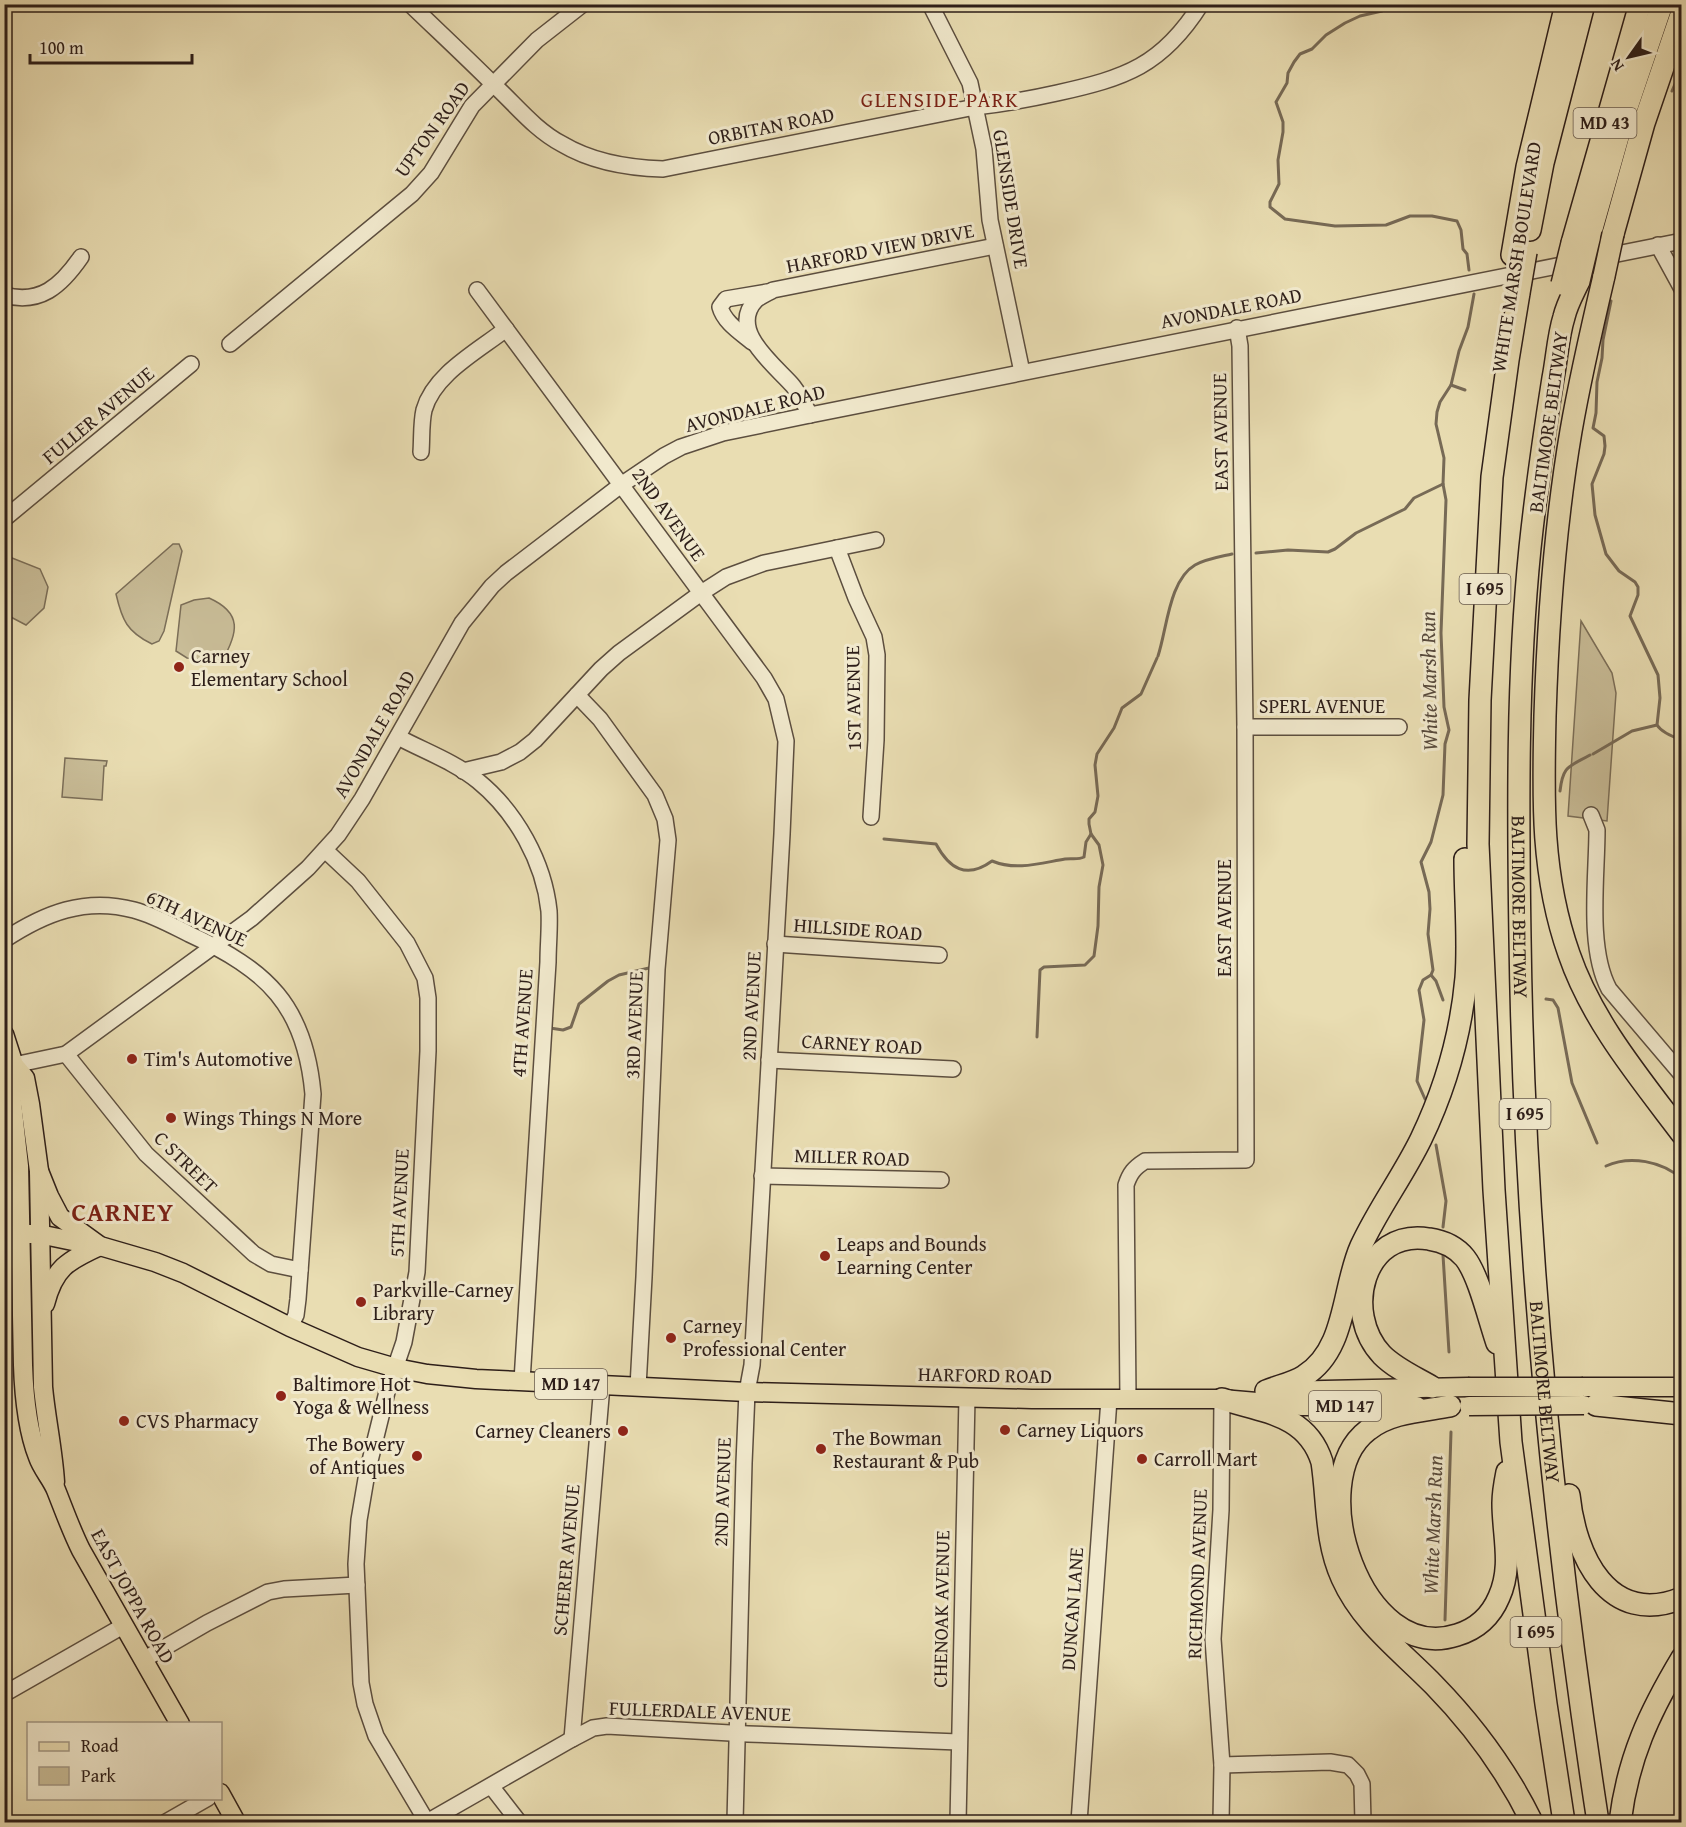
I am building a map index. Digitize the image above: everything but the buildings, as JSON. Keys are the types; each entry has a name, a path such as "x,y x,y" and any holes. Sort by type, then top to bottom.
{"highway":[{"name":"WHITE MARSH BOULEVARD","path":"1519,253 1527,167 1566,4"},
{"name":"BALTIMORE BELTWAY","path":"1564,1822 1510,1442 1494,1191 1479,855 1480,700 1492,477 1508,360 1519,253 1584,4"},
{"name":"MD 43","path":"1581,241 1640,4"},
{"name":"BALTIMORE BELTWAY","path":"1599,1822 1579,1696 1549,1436 1529,1191 1521,1013 1519,871 1521,694 1524,618 1534,510 1544,432 1564,316 1581,241 1662,4"},
{"path":"1682,12 1644,123 1614,234 1584,360 1571,432 1553,565 1546,679 1544,784 1545,847 1549,880 1559,926 1581,984 1615,1044 1682,1134"},
{"path":"1266,1392 1303,1377 1324,1359 1333,1342 1360,1247 1421,1139 1445,1076 1460,1016 1466,974 1467,812 1480,700"},
{"path":"1432,1387 1399,1368 1381,1354 1366,1328 1362,1313 1363,1286 1374,1260 1392,1245 1413,1238 1442,1241 1460,1252 1466,1259 1474,1274 1507,1374"},
{"path":"1536,1288 1555,1347 1570,1504 1586,1560 1594,1575 1609,1590 1632,1602 1658,1605 1682,1598"},
{"path":"1222,1399 1287,1419 1308,1433 1322,1462 1329,1537 1350,1594 1374,1627 1434,1684 1475,1730 1503,1769 1532,1822"},
{"path":"1588,1399 1682,1414"},
{"path":"1460,1406 1395,1416 1379,1422 1352,1444 1342,1469 1341,1513 1349,1555 1365,1591 1386,1619 1396,1627 1420,1637 1453,1637 1480,1623 1494,1607 1505,1582 1507,1566 1503,1503 1510,1442"},
{"path":"1620,1822 1638,1741 1651,1712 1682,1658"}],"main road":[{"path":"4,1034 14,1065 25,1078 39,1171 49,1196 60,1216 100,1246 75,1257 58,1271 47,1295 41,1322"},
{"name":"EAST JOPPA ROAD","path":"14,1065 10,1084 16,1126 12,1233 24,1386 38,1458 55,1487 72,1533 179,1722"},
{"name":"EAST JOPPA ROAD","path":"39,1171 43,1387 53,1455 55,1487"},
{"name":"MD 147","path":"12,1233 39,1234 100,1246 155,1262 183,1273 290,1327 358,1356 396,1368 450,1377 747,1392"},
{"name":"HARFORD ROAD","path":"1222,1399 1266,1392 1468,1387 1588,1399 1682,1404"},
{"name":"HARFORD ROAD","path":"747,1392 1222,1399 1302,1406 1460,1406 1588,1399 1682,1387"},
{"path":"222,1796 237,1822"}],"street":[{"name":"ORBITAN ROAD","path":"410,4 525,115 561,144 595,158 641,168 663,169 975,107 1006,104 1104,83 1161,53 1201,4"},
{"name":"UPTON ROAD","path":"230,344 418,188 441,159 459,124 472,106 537,40 583,4"},
{"name":"GLENSIDE DRIVE","path":"930,4 970,83 984,149 987,202 1022,372"},
{"name":"AVONDALE ROAD","path":"14,1065 66,1054 271,903 325,850 362,799 462,623 492,586 524,558 621,485 664,456 723,433 1237,328 1682,241"},
{"path":"1659,245 1682,289"},
{"name":"HARFORD VIEW DRIVE","path":"810,415 792,385 722,314 720,307 726,299 995,246"},
{"path":"4,295 27,298 48,292 66,277 81,257"},
{"name":"2ND AVENUE","path":"477,290 764,678 776,699 786,741 752,1365 747,1392 735,1822"},
{"name":"HARFORD VIEW DRIVE","path":"752,342 748,319 753,306 756,300 773,290"},
{"name":"EAST AVENUE","path":"1128,1399 1126,1185 1129,1173 1145,1161 1246,1160 1245,727 1240,346 1237,328"},
{"path":"421,452 424,412 429,396 438,383 506,329"},
{"name":"FULLER AVENUE","path":"4,519 191,364"},
{"path":"462,771 501,762 520,752 535,740 619,653 726,577 764,563 876,540"},
{"name":"1ST AVENUE","path":"837,548 874,637 877,655 876,740 870,817"},
{"name":"3RD AVENUE","path":"577,695 600,718 655,795 665,819 668,840 657,969 638,1387"},
{"name":"SPERL AVENUE","path":"1245,727 1398,727"},
{"name":"4TH AVENUE","path":"398,737 462,771 478,781 495,797 512,818 537,863 549,912 548,962 522,1381"},
{"path":"1591,815 1598,830 1596,939 1602,975 1609,989 1682,1075"},
{"name":"5TH AVENUE","path":"325,850 358,881 407,943 425,978 428,998 428,1051 417,1272 405,1342 387,1392 367,1473 357,1542 361,1683 365,1704 376,1736 427,1822"},
{"name":"6TH AVENUE","path":"4,940 41,918 70,909 95,905 134,910 155,917 214,945 244,963 269,984 294,1019 306,1052 313,1094 296,1315 290,1327"},
{"name":"HILLSIDE ROAD","path":"775,944 939,955"},
{"name":"C STREET","path":"66,1054 135,1142 162,1171 254,1254 271,1264 300,1270"},
{"name":"CARNEY ROAD","path":"769,1060 953,1069"},
{"name":"MILLER ROAD","path":"762,1176 941,1180"},
{"name":"SCHERER AVENUE","path":"572,1739 602,1385"},
{"name":"CHENOAK AVENUE","path":"958,1822 967,1397"},
{"name":"DUNCAN LANE","path":"1079,1822 1109,1399"},
{"name":"RICHMOND AVENUE","path":"1221,1822 1222,1765 1213,1639 1221,1510 1222,1399"},
{"path":"143,1660 207,1623 268,1592 357,1585"},
{"path":"4,1694 123,1626"},
{"name":"FULLERDALE AVENUE","path":"427,1822 593,1728 607,1726 736,1734 960,1742"},
{"path":"1222,1765 1330,1762 1348,1765 1357,1774 1362,1784 1363,1822"},
{"path":"491,1786 519,1822"},
{"path":"166,1822 204,1800"}],"green space":[{"path":"173,544 179,544 182,551 164,631 159,641 152,644 131,630 123,618 116,594"},
{"path":"7,556 40,569 48,587 44,608 26,625 5,614 4,560"},
{"path":"209,598 228,610 234,625 234,633 222,661 187,658 176,651 181,605"},
{"path":"1581,621 1612,673 1616,693 1607,821 1568,816"},
{"path":"65,758 107,761 104,766 102,800 62,797"}],"waterway":[{"name":"White Marsh Run","path":"1393,4 1382,11 1360,16 1345,23 1326,35 1312,49 1300,54 1294,62 1288,73 1287,83 1276,102 1283,122 1283,132 1278,160 1279,184 1270,202 1270,207 1285,219 1335,226 1386,225 1410,216 1432,216 1457,221 1461,230 1463,249 1467,254 1469,270"},
{"path":"1421,4 1427,10 1448,4"},
{"path":"1672,91 1682,68"},
{"name":"White Marsh Run","path":"1425,1099 1417,1081 1424,1020 1419,990 1423,980 1431,975 1433,970 1428,934 1429,892 1421,862 1431,842 1443,795 1445,744 1449,730 1444,707 1441,633 1446,500 1443,484 1444,458 1436,424 1440,402 1451,385 1459,351 1468,327 1474,294"},
{"path":"1611,301 1597,382 1593,428 1604,436 1605,446 1592,484 1595,515 1606,554 1619,571 1635,582 1638,587 1638,595 1630,616 1658,675 1660,698 1657,725 1671,736 1682,740"},
{"path":"1451,385 1465,390"},
{"path":"1256,553 1288,550 1328,552 1356,533 1405,509 1414,498 1443,484"},
{"path":"1158,656 1174,593 1186,572 1204,561 1232,554"},
{"path":"1037,1037 1040,970 1044,967 1085,965 1094,956 1098,926 1099,887 1103,865 1099,845 1091,834 1089,824 1089,819 1095,812 1098,796 1095,765 1097,754 1114,728 1122,708 1141,694 1157,658"},
{"path":"1593,754 1632,731 1657,725"},
{"path":"1560,791 1565,771 1590,755"},
{"path":"884,839 936,844 953,865 959,869 974,870 992,861 1019,866 1082,858 1086,842 1091,834"},
{"path":"550,1028 563,1030 571,1027 579,1004 608,981 619,975 649,968"},
{"path":"1431,975 1436,981 1443,1000"},
{"path":"1546,999 1553,1000 1558,1008 1572,1083 1597,1143"},
{"name":"White Marsh Run","path":"1436,1145 1446,1201 1443,1227"},
{"path":"1606,1166 1625,1161 1646,1162 1665,1168 1682,1179"},
{"name":"White Marsh Run","path":"1443,1255 1449,1352"},
{"name":"White Marsh Run","path":"1445,1620 1451,1432"}],"place":[{"name":"Carney Elementary School","path":"179,667"},
{"name":"Tim's Automotive","path":"132,1059"},
{"name":"Wings Things N More","path":"171,1118"},
{"name":"Leaps and Bounds Learning Center","path":"825,1256"},
{"name":"Parkville-Carney Library","path":"361,1302"},
{"name":"Carney Professional Center","path":"671,1338"},
{"name":"Baltimore Hot Yoga & Wellness","path":"281,1396"},
{"name":"CVS Pharmacy","path":"124,1421"},
{"name":"Carney Liquors","path":"1005,1430"},
{"name":"Carney Cleaners","path":"623,1431"},
{"name":"The Bowman Restaurant & Pub","path":"821,1449"},
{"name":"The Bowery of Antiques","path":"417,1456"},
{"name":"Carroll Mart","path":"1142,1459"}],"district":[{"name":"GLENSIDE PARK","path":"940,100"},
{"name":"CARNEY","path":"123,1212"}]}
